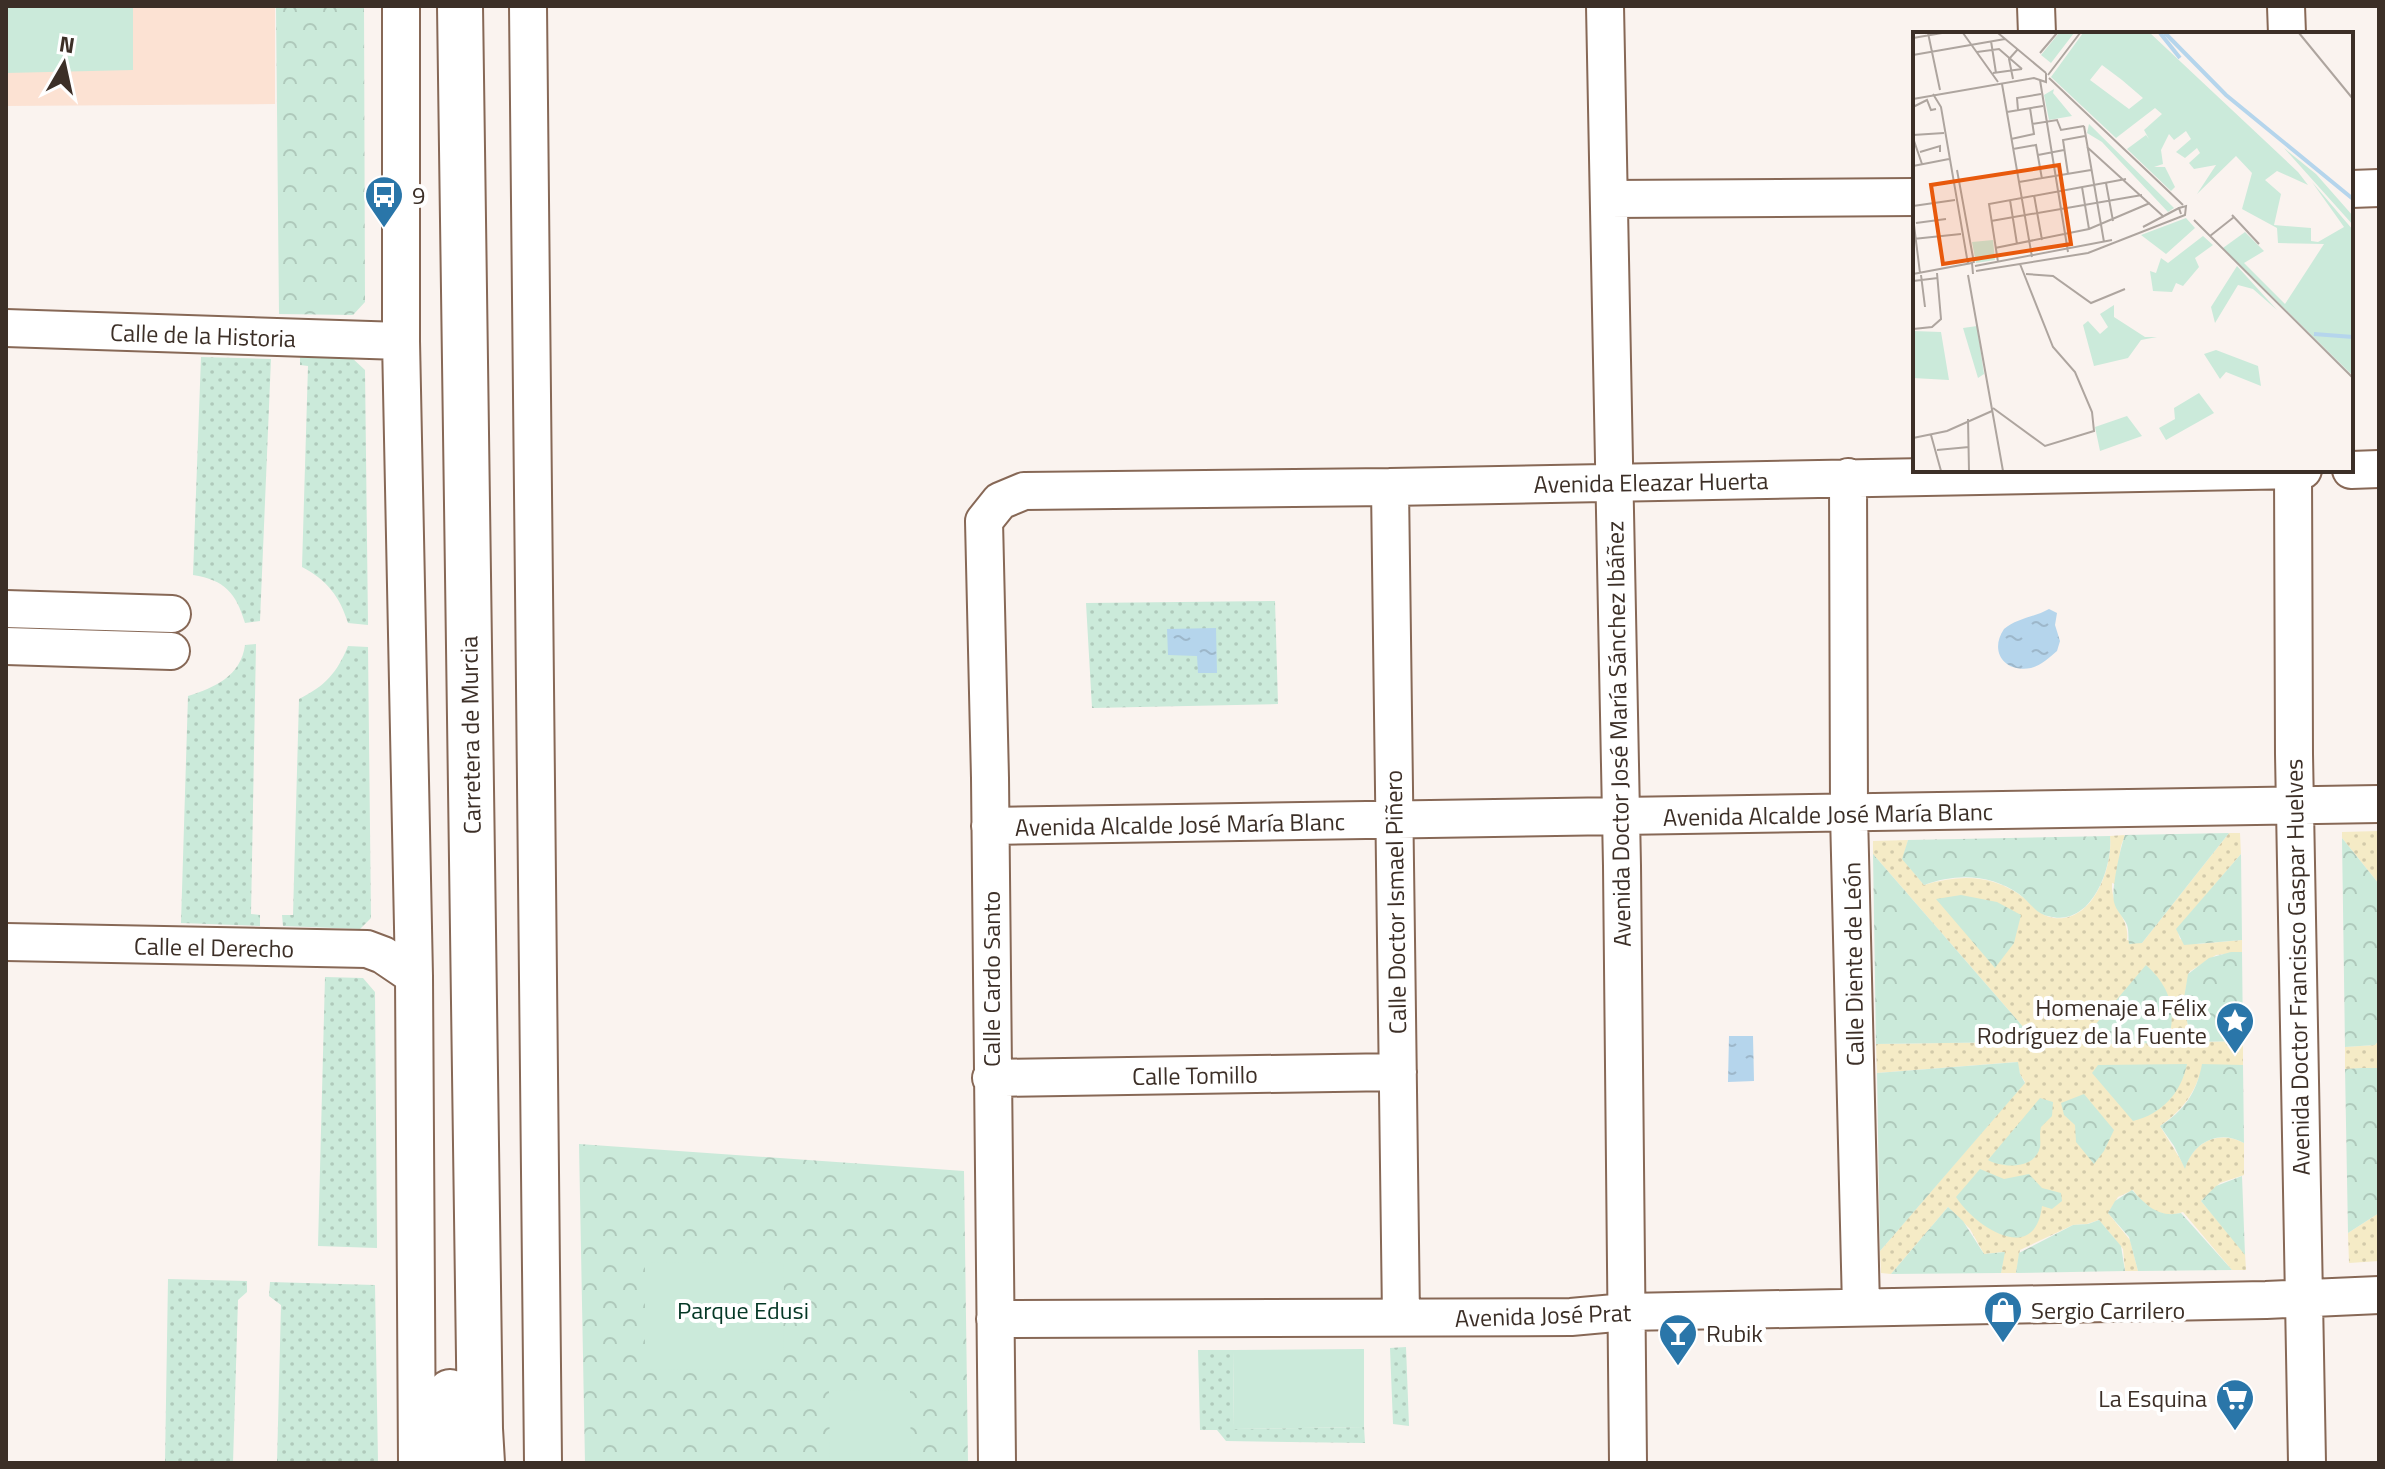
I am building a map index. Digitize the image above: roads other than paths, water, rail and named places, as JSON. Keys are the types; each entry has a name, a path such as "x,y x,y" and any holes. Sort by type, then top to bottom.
{"main road":[{"name":"Carretera de Murcia","path":"434,6 450,1463"},
{"name":"Carretera de Murcia","path":"460,6 482,1463"}],"street":[{"path":"401,6 401,341 414,976 417,1463"},
{"path":"528,6 543,1463"},
{"name":"Avenida Doctor José María Sánchez Ibáñez","path":"1605,6 1621,818 1628,1463"},
{"path":"2036,6 2037,32"},
{"path":"2286,6 2287,32"},
{"path":"2353,189 2379,188"},
{"path":"1609,199 1913,197"},
{"name":"Calle de la Historia","path":"6,328 401,341"},
{"path":"2353,470 2379,469"},
{"name":"Avenida Eleazar Huerta","path":"1000,501 1024,491 2166,472"},
{"name":"Avenida Doctor Francisco Gaspar Huelves","path":"2293,472 2294,805 2307,1463"},
{"name":"Calle Diente de León","path":"1848,477 1849,814 1861,1307"},
{"name":"Calle Doctor Ismael Piñero","path":"1390,487 1401,1317"},
{"name":"Calle Cardo Santo","path":"997,1463 984,521 1000,501"},
{"path":"6,609 172,614"},
{"path":"6,646 171,651"},
{"name":"Avenida Alcalde José María Blanc","path":"990,826 2379,804"},
{"name":"Calle el Derecho","path":"6,942 367,949 383,955 414,976"},
{"name":"Calle Tomillo","path":"991,1078 1398,1072"},
{"name":"Avenida José Prat","path":"995,1319 1571,1317 1626,1312 2379,1295"}],"water":[{"path":"2049,609 2057,613 2055,625 2060,641 2057,651 2031,668 2021,669 2007,664 1998,645 2004,629"},
{"path":"1216,628 1217,673 1198,673 1197,656 1168,655 1167,629"},
{"path":"1729,1036 1753,1036 1754,1081 1728,1082"}],"place":[{"name":"9","path":"384,229"},
{"name":"Homenaje a Félix Rodríguez de la Fuente","path":"2235,1055"},
{"name":"Sergio Carrilero","path":"2003,1344"},
{"name":"Rubik","path":"1678,1367"},
{"name":"La Esquina","path":"2235,1432"}],"park label":[{"name":"Parque Edusi","path":"743,1310"}]}
